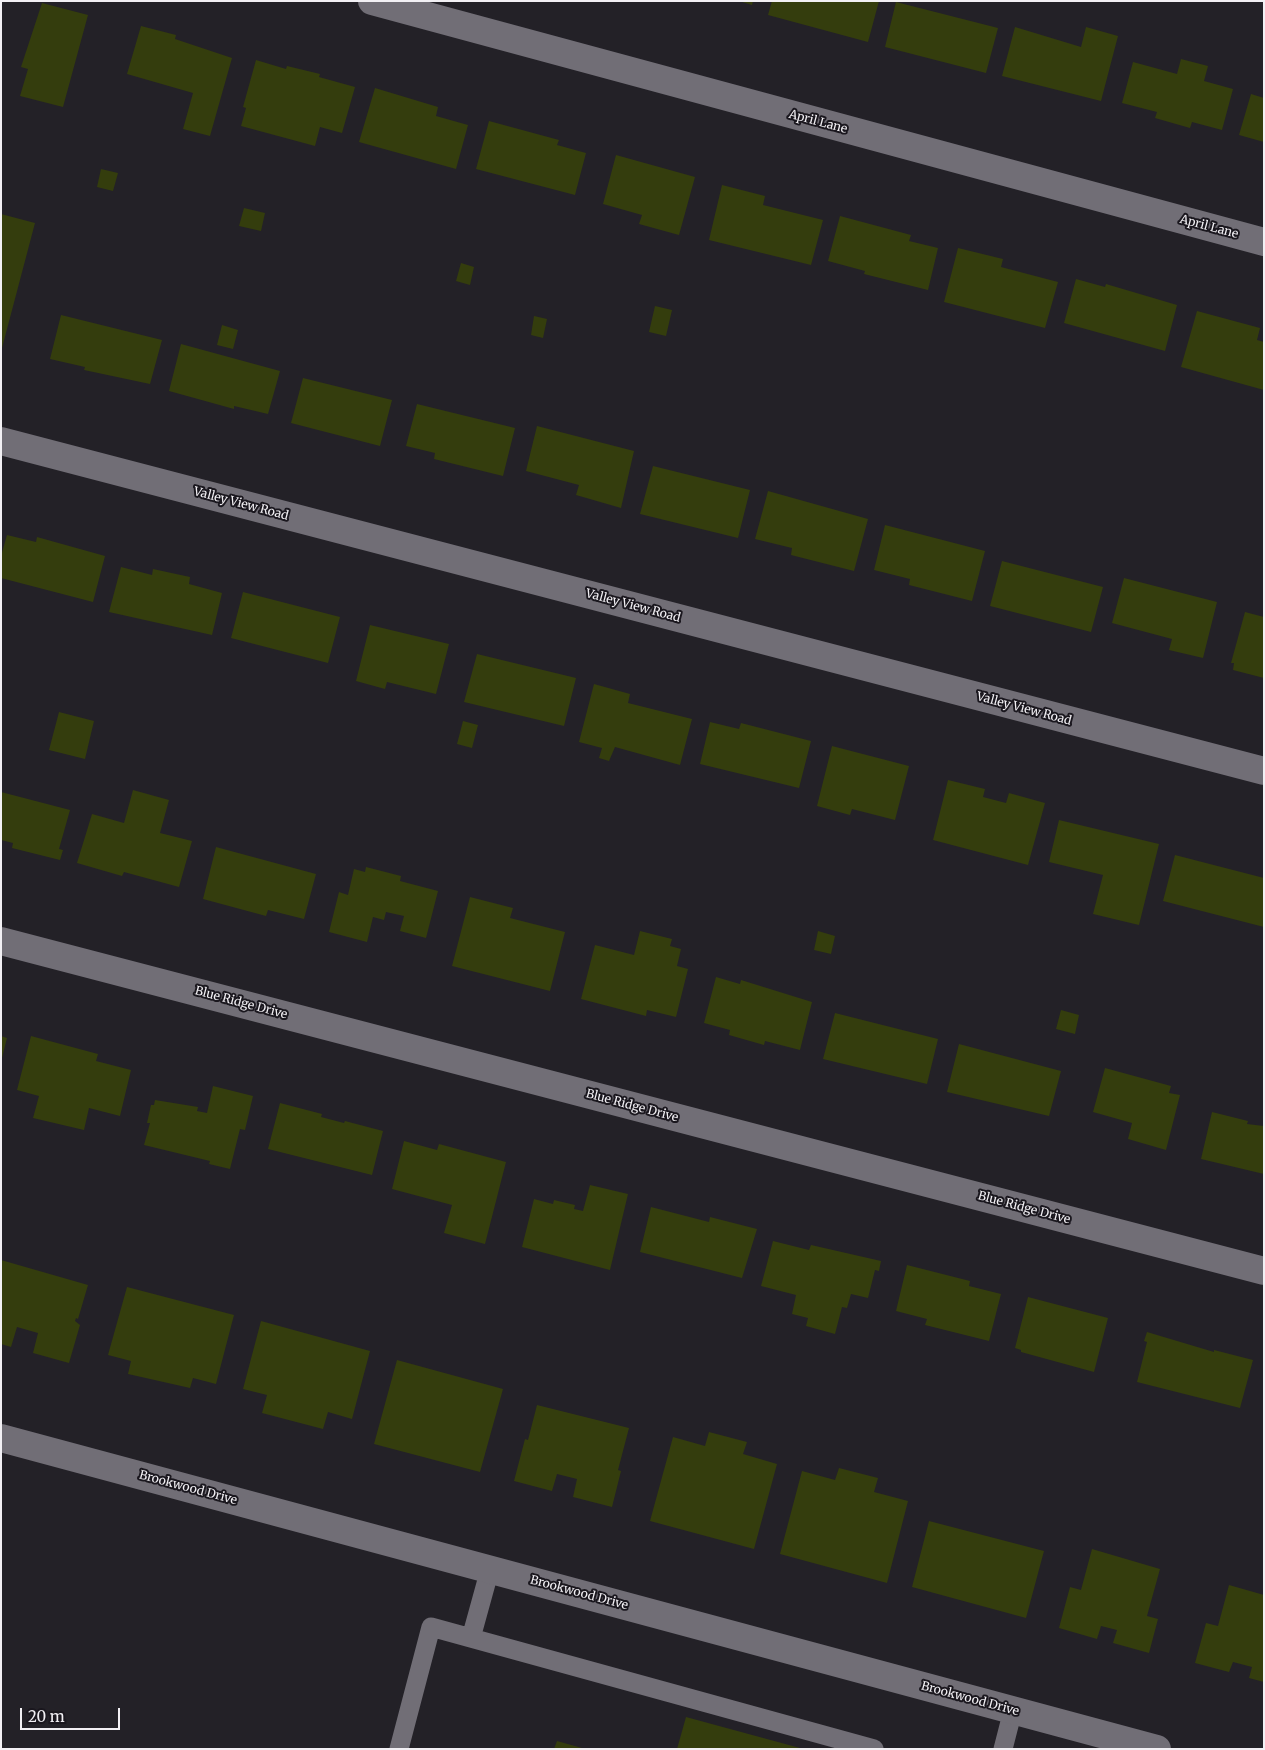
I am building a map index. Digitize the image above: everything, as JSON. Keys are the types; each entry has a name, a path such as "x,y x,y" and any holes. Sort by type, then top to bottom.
{"street":[{"name":"April Lane","path":"372,1 1264,242"},
{"name":"Valley View Road","path":"1,441 1264,771"},
{"name":"Blue Ridge Drive","path":"1,941 1264,1271"},
{"name":"Brookwood Drive","path":"1,1438 1157,1749"}],"lane":[{"path":"471,1638 490,1569"},
{"path":"399,1749 431,1627 874,1749"},
{"path":"1003,1749 1013,1710"}],"building":[{"path":"739,1 753,1 752,5"},
{"path":"772,1 879,1 868,42 768,15"},
{"path":"896,2 998,28 986,73 885,47"},
{"path":"42,3 88,15 63,107 20,96 28,69 21,67"},
{"path":"141,26 176,35 175,39 232,58 210,136 183,129 193,93 127,74"},
{"path":"1015,27 1081,47 1086,27 1118,36 1101,101 1002,76"},
{"path":"1181,59 1208,66 1204,81 1233,89 1222,130 1192,122 1190,128 1155,118 1157,112 1122,103 1133,62 1177,74"},
{"path":"256,60 286,69 287,66 320,74 319,77 355,87 342,133 320,127 315,146 241,126 246,108 243,107"},
{"path":"375,88 438,107 436,116 468,125 456,169 359,142"},
{"path":"1251,94 1264,98 1264,142 1239,135"},
{"path":"489,121 559,140 557,145 586,153 575,195 476,169"},
{"path":"616,155 695,177 679,235 639,224 642,215 603,204"},
{"path":"101,169 118,173 113,191 97,187"},
{"path":"722,185 765,196 763,205 823,220 811,265 709,240"},
{"path":"244,208 265,213 261,231 239,226"},
{"path":"1,214 35,223 2,348 1,348"},
{"path":"840,216 911,235 909,241 938,248 928,290 864,274 865,271 828,261"},
{"path":"958,248 1003,259 1001,267 1058,282 1045,328 944,302"},
{"path":"461,263 474,267 470,285 456,281"},
{"path":"1076,279 1105,287 1106,284 1177,305 1165,351 1064,323"},
{"path":"655,306 672,310 666,336 649,332"},
{"path":"1197,311 1260,328 1257,340 1264,342 1264,390 1181,367"},
{"path":"61,315 162,340 150,384 84,370 85,367 50,359"},
{"path":"534,316 547,319 543,338 531,335"},
{"path":"222,325 238,330 233,349 217,345"},
{"path":"181,344 280,371 268,414 234,406 234,409 169,391"},
{"path":"303,378 392,400 380,446 291,423"},
{"path":"417,404 515,428 503,476 434,459 435,453 406,446"},
{"path":"537,426 634,451 621,508 576,495 579,485 526,471"},
{"path":"653,466 750,490 738,538 640,514"},
{"path":"768,491 868,519 854,571 791,555 792,548 755,539"},
{"path":"885,525 985,551 972,601 909,585 910,579 874,570"},
{"path":"7,535 36,542 37,537 105,556 93,602 1,578 1,556"},
{"path":"1002,561 1103,587 1091,632 990,606"},
{"path":"121,567 152,575 153,569 190,577 189,584 222,593 212,635 109,612"},
{"path":"1124,578 1217,602 1203,658 1169,650 1172,639 1112,623"},
{"path":"243,592 340,617 328,663 231,638"},
{"path":"1245,612 1264,617 1264,678 1233,670 1234,663 1231,663"},
{"path":"370,625 449,644 436,694 387,682 385,689 356,681"},
{"path":"477,654 576,678 564,726 464,702"},
{"path":"594,684 630,694 628,703 692,719 680,765 615,747 609,761 599,758 602,748 579,742"},
{"path":"59,712 94,721 85,759 49,750"},
{"path":"463,721 478,725 472,748 457,744"},
{"path":"710,722 739,729 741,723 811,741 799,788 700,764"},
{"path":"832,746 909,766 895,820 852,809 850,815 817,806"},
{"path":"948,780 985,789 983,797 1006,803 1009,793 1045,803 1028,865 933,840"},
{"path":"133,790 169,800 160,833 192,841 179,887 124,872 122,876 77,863 92,814 124,823"},
{"path":"1,792 70,810 59,849 63,850 60,860 12,848 13,843 1,840"},
{"path":"1059,820 1159,844 1139,925 1093,914 1103,875 1049,862"},
{"path":"216,847 316,874 304,919 268,910 266,916 203,899"},
{"path":"1175,855 1264,878 1264,927 1163,901"},
{"path":"366,867 401,876 400,881 438,891 426,938 400,931 404,916 386,912 384,920 373,917 367,942 329,932 339,892 348,895 354,869 365,872"},
{"path":"470,897 513,908 510,918 565,932 550,991 452,966"},
{"path":"640,931 672,939 670,946 681,949 677,966 688,969 676,1017 647,1010 646,1016 581,999 595,945 634,955"},
{"path":"818,931 835,936 831,954 814,950"},
{"path":"716,977 740,984 741,980 812,1002 800,1050 765,1041 764,1045 729,1035 730,1030 704,1023"},
{"path":"1061,1010 1079,1015 1075,1034 1056,1029"},
{"path":"835,1013 938,1039 927,1084 823,1059"},
{"path":"1,1036 7,1038 2,1058 1,1058"},
{"path":"31,1036 98,1054 96,1061 131,1070 120,1116 89,1108 84,1130 33,1118 39,1096 17,1090"},
{"path":"959,1044 1061,1071 1049,1116 947,1092"},
{"path":"1105,1068 1171,1086 1169,1093 1180,1095 1166,1150 1128,1139 1132,1123 1093,1112"},
{"path":"213,1086 253,1096 245,1130 240,1129 230,1169 209,1164 210,1161 144,1145 150,1123 147,1123 151,1105 154,1105 155,1100 198,1107 197,1111 207,1113"},
{"path":"280,1103 322,1114 321,1117 383,1131 372,1175 268,1149"},
{"path":"1212,1112 1248,1121 1247,1124 1264,1126 1264,1174 1201,1159"},
{"path":"404,1141 437,1150 439,1144 506,1162 485,1244 444,1233 452,1205 392,1189"},
{"path":"590,1185 628,1194 610,1270 522,1247 534,1199 553,1204 554,1200 575,1205 574,1209 583,1211"},
{"path":"651,1207 709,1222 710,1217 757,1229 742,1278 640,1252"},
{"path":"773,1241 809,1250 811,1245 881,1261 879,1271 875,1270 868,1298 851,1294 847,1308 842,1307 835,1334 806,1326 808,1318 792,1314 796,1295 761,1286"},
{"path":"1,1260 88,1285 78,1319 76,1318 75,1321 80,1325 69,1363 33,1353 38,1333 17,1327 11,1347 1,1344"},
{"path":"907,1265 970,1281 969,1286 1001,1294 989,1341 925,1325 927,1319 896,1311"},
{"path":"127,1287 234,1315 216,1384 193,1378 190,1388 128,1374 131,1361 108,1355"},
{"path":"1028,1297 1108,1318 1094,1372 1021,1352 1021,1350 1015,1348"},
{"path":"261,1321 370,1351 352,1419 328,1412 323,1429 262,1413 267,1395 243,1389"},
{"path":"1147,1332 1214,1352 1214,1350 1253,1360 1240,1408 1137,1382 1147,1342 1144,1341"},
{"path":"397,1360 503,1389 480,1472 374,1444"},
{"path":"537,1405 629,1428 618,1470 621,1471 612,1507 573,1497 577,1479 557,1474 552,1491 514,1481 525,1439 528,1440"},
{"path":"709,1432 747,1442 743,1454 777,1464 754,1549 650,1521 673,1437 705,1446"},
{"path":"839,1468 878,1478 874,1492 908,1501 887,1583 780,1554 802,1471 835,1480"},
{"path":"929,1521 1044,1551 1026,1618 912,1587"},
{"path":"1092,1549 1160,1569 1147,1616 1158,1619 1149,1653 1113,1643 1117,1630 1101,1626 1097,1639 1059,1628 1070,1587 1081,1590"},
{"path":"1229,1585 1264,1595 1264,1682 1249,1678 1252,1667 1233,1662 1229,1672 1195,1663 1206,1623 1218,1626"},
{"path":"686,1717 800,1748 800,1749 677,1749"},
{"path":"557,1741 582,1748 582,1749 554,1749"}]}
